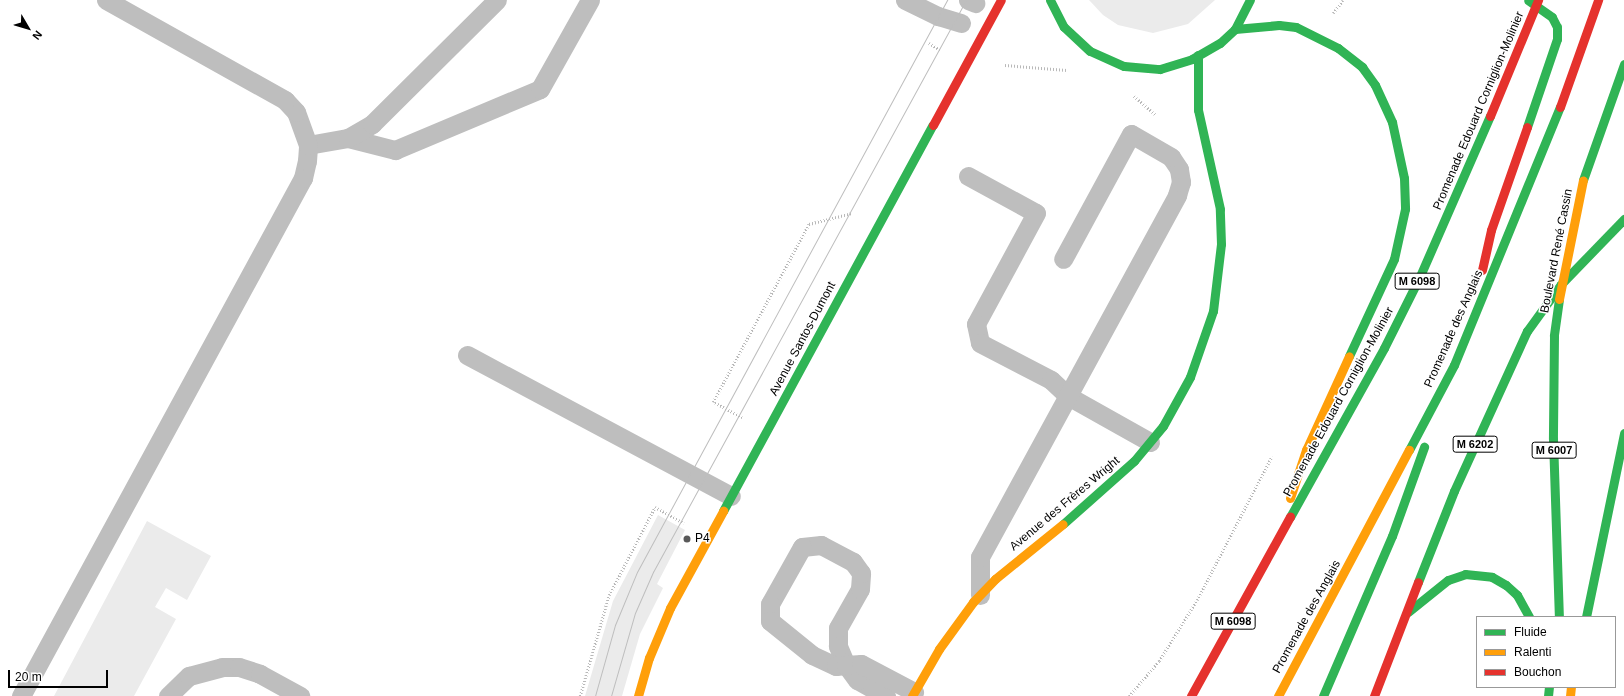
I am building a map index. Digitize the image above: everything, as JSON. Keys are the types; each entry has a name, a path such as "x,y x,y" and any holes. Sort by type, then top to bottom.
{"main road":[{"name":"Avenue Santos-Dumont","path":"638,696 649,658 670,608 1001,0"},
{"path":"1050,0 1064,27 1090,51 1124,66 1160,69 1198,55 1234,29 1250,0"},
{"name":"Promenade des Anglais","path":"1278,696 1454,365 1556,119 1598,0"},
{"path":"1466,337 1491,230 1557,39 1557,27 1552,17 1534,1"},
{"name":"Promenade Edouard Corniglion-Molinier","path":"1192,696 1384,348 1420,276 1462,185 1534,1"},
{"path":"1234,29 1279,25 1296,27 1338,48 1362,67 1375,85 1392,122 1404,178 1405,209 1394,259 1306,450 1274,547"},
{"name":"Avenue des Frères Wright","path":"913,694 939,648 980,595 995,579 1093,500 1150,442 1180,400 1204,342 1218,280 1221,244 1220,209 1198,110 1198,55"},
{"name":"Boulevard René Cassin","path":"1559,616 1553,439 1554,336 1561,284 1582,184 1624,64"},
{"name":"M 6202","path":"1374,696 1454,491 1523,338 1561,284 1624,219"},
{"path":"1323,696 1392,536 1454,365"},
{"path":"1586,616 1624,433"},
{"path":"1407,612 1448,580 1465,574 1492,577 1506,585 1517,595 1528,616"}],"lane":[{"path":"21,696 303,178 308,145 296,112 273,92 106,0"},
{"path":"308,145 348,138 379,118 497,0"},
{"path":"348,138 395,150 540,90 590,0"},
{"path":"905,0 922,9 961,23"},
{"path":"980,595 980,557 1177,195 1181,182 1179,169 1171,157 1131,134 1063,259"},
{"path":"968,176 1036,213 976,324 980,343 1051,380 1068,396 1150,442"},
{"path":"467,355 731,496"},
{"path":"886,696 857,680 846,665 838,646 838,628 860,589 861,573 853,562 821,545 808,545 797,553 770,604 768,616 770,621 812,655 836,666 846,665 861,664 913,694"},
{"path":"168,696 189,676 222,667 239,667 260,674 300,696"}],"path":[{"path":"922,9 911,28 943,51"},
{"path":"767,432 713,402 809,224 855,212"},
{"path":"1130,696 1159,661 1197,600 1275,451"}],"shaded area":[{"path":"1089,0 1215,0 1188,24 1153,33 1118,25 1103,15"},
{"path":"658,515 685,530 657,584 663,588 640,634 622,696 585,696 613,601"},
{"path":"147,521 211,556 187,600 166,588 155,607 176,619 134,696 54,696"}],"tram line":[{"path":"595,696 615,625 637,572 947,0"},
{"path":"611,696 635,613 653,572 966,0"}],"traffic: fast":[{"path":"1050,0 1064,27 1090,51 1124,66 1160,69 1192,59 1220,43 1235,29 1250,0"},
{"path":"1527,127 1557,39 1557,27 1552,17 1528,0"},
{"path":"1235,29 1279,25 1296,27 1338,48 1362,67 1375,85 1392,122 1404,178 1405,209 1394,259 1349,356"},
{"path":"1063,524 1134,461 1163,426 1190,377 1213,311 1221,244 1220,209 1198,110 1198,55"},
{"path":"1583,180 1624,64"},
{"path":"1409,450 1454,365 1560,107"},
{"path":"1290,517 1384,348 1420,276 1490,116"},
{"path":"723,511 933,125"},
{"path":"1418,582 1454,491 1527,331 1561,284 1624,219"},
{"path":"1559,299 1554,336 1553,439 1559,616"},
{"path":"1586,616 1624,433"},
{"path":"1323,696 1392,536 1424,447"},
{"path":"1408,612 1448,580 1465,574 1492,577 1506,585 1517,595 1528,616"},
{"path":"1548,696 1549,688"}],"traffic: slow":[{"path":"1559,299 1583,180"},
{"path":"1290,498 1306,450 1349,356"},
{"path":"1278,696 1409,450"},
{"path":"638,696 649,658 670,608 723,511"},
{"path":"912,696 939,649 973,602 995,579 1063,524"},
{"path":"1570,696 1571,688"}],"traffic: jam":[{"path":"933,125 1001,0"},
{"path":"1490,116 1538,0"},
{"path":"1560,107 1598,0"},
{"path":"1482,270 1491,230 1527,127"},
{"path":"1191,696 1290,517"},
{"path":"1374,696 1418,582"}],"place":[{"name":"P4","path":"687,539"}]}
